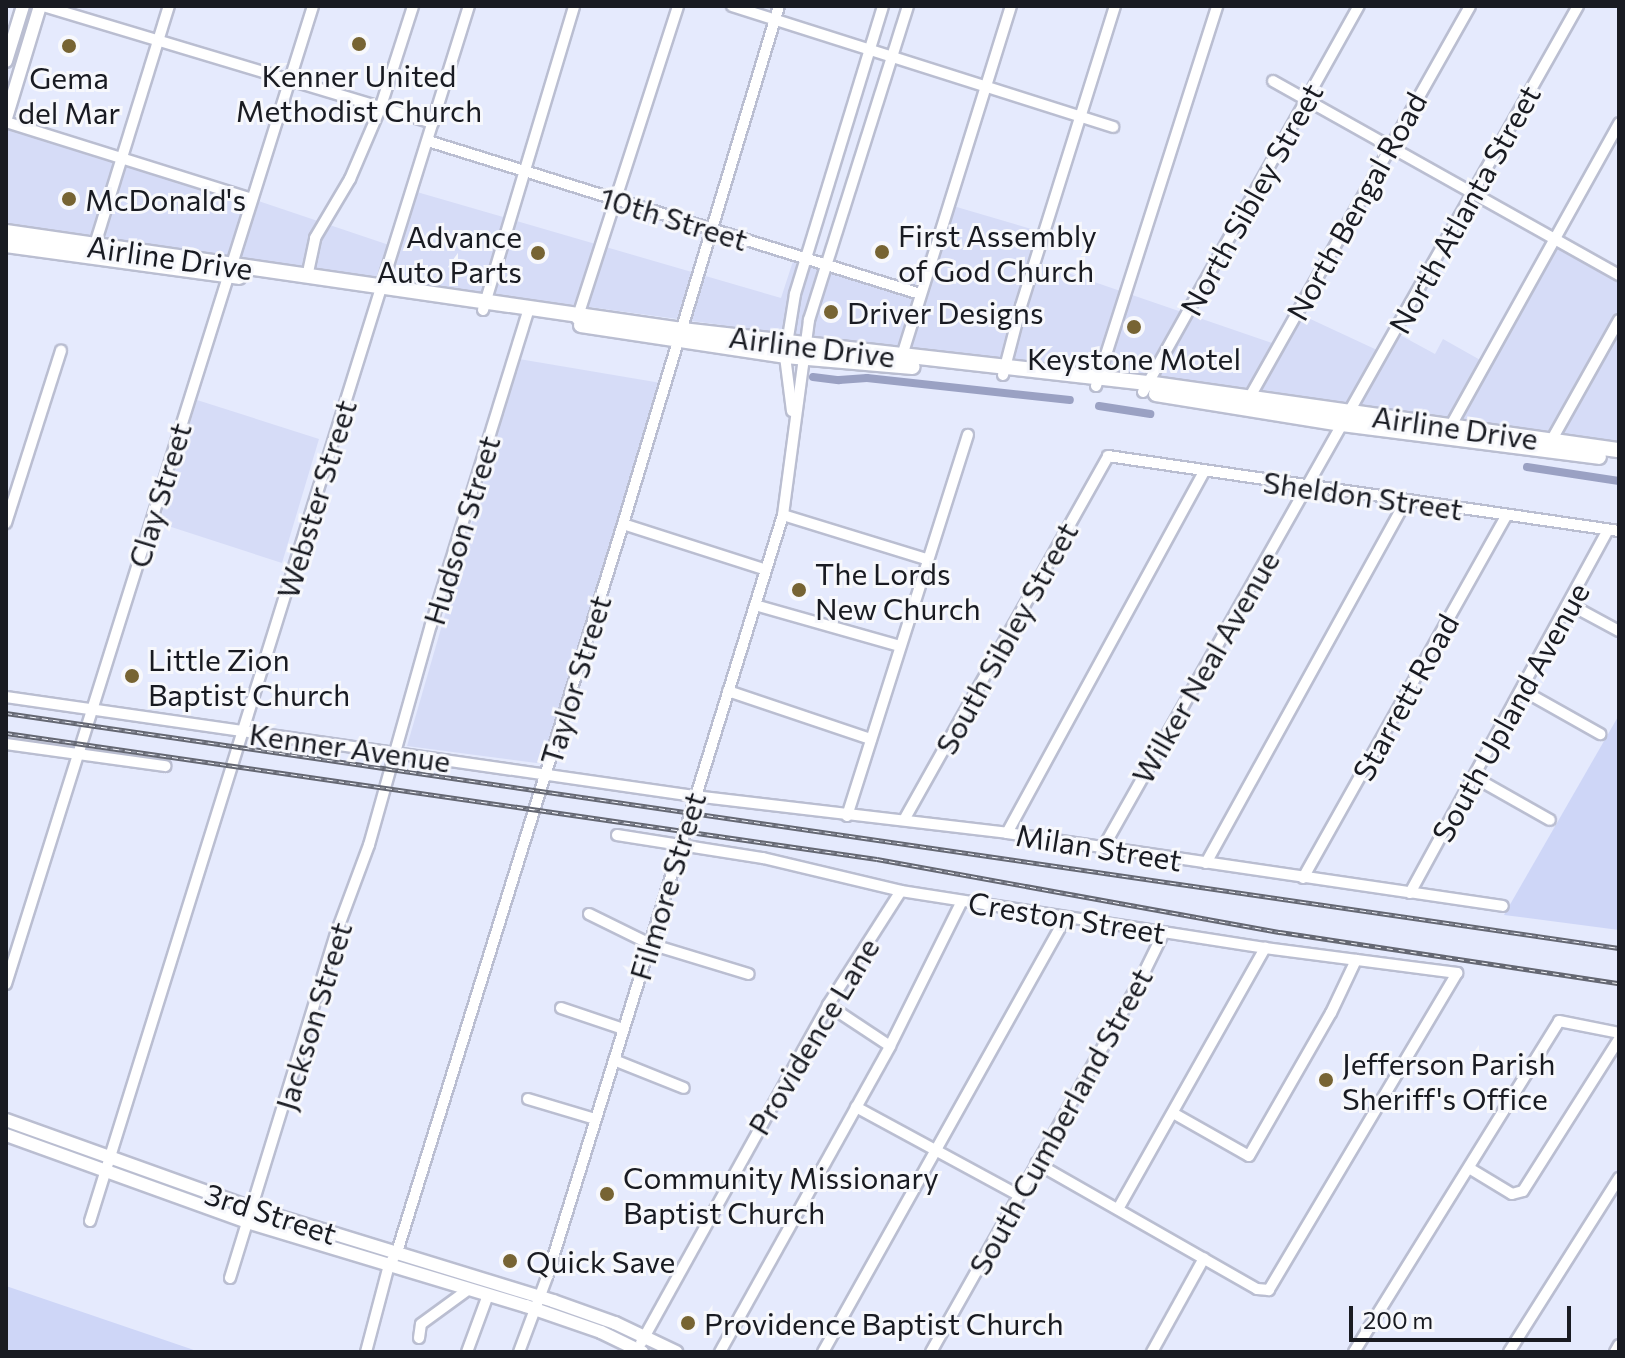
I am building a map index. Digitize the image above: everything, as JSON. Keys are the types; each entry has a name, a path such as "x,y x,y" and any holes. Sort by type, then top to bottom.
{"highway":[{"path":"6,226 30,230 43,238"},
{"name":"Airline Drive","path":"6,232 92,251"},
{"name":"Airline Drive","path":"6,245 92,251 786,350 1097,381 1448,433 1619,450"},
{"name":"Airline Drive","path":"228,271 307,277 380,292"},
{"name":"Airline Drive","path":"1549,445 1619,460"}],"main road":[{"path":"6,61 23,6"},
{"path":"6,120 42,6"},
{"name":"3rd Street","path":"6,1120 248,1222 535,1310 601,1332 638,1351"},
{"name":"3rd Street","path":"6,1135 540,1296 676,1352"}],"street":[{"path":"42,6 433,123"},
{"path":"92,251 169,6"},
{"name":"Clay Street","path":"6,984 313,6"},
{"path":"307,277 315,238 350,179 380,109 413,6"},
{"name":"Webster Street","path":"90,1221 469,6"},
{"path":"484,306 574,6"},
{"path":"577,320 678,6"},
{"path":"732,6 1113,127"},
{"name":"Taylor Street","path":"366,1352 389,1265 397,1252 623,524 779,6"},
{"path":"786,350 805,258 883,6"},
{"name":"Filmore Street","path":"519,1352 540,1296 783,515 792,466 794,416 804,352 827,265 908,6"},
{"path":"901,362 1011,6"},
{"path":"1004,371 1115,6"},
{"path":"1097,381 1217,6"},
{"name":"North Sibley Street","path":"1145,387 1359,6"},
{"name":"North Bengal Road","path":"1247,403 1470,6"},
{"name":"North Atlanta Street","path":"1307,487 1578,6"},
{"path":"1273,81 1619,275"},
{"path":"6,120 251,199"},
{"path":"1448,433 1619,123"},
{"name":"10th Street","path":"428,141 920,294"},
{"name":"Hudson Street","path":"395,753 528,312"},
{"path":"1549,445 1619,320"},
{"name":"Filmore Street","path":"786,350 794,416"},
{"path":"6,523 61,351"},
{"path":"847,816 926,559 968,435"},
{"name":"Sheldon Street","path":"1108,456 1614,530"},
{"name":"South Sibley Street","path":"904,820 1108,456"},
{"path":"1007,833 1204,471"},
{"path":"6,482 18,486"},
{"name":"Wilker Neal Avenue","path":"1103,848 1307,487"},
{"path":"1206,863 1406,501"},
{"path":"783,515 926,559"},
{"name":"Starrett Road","path":"1303,878 1506,516"},
{"path":"623,524 766,570"},
{"name":"South Upland Avenue","path":"1410,893 1569,604 1614,530"},
{"path":"1569,604 1619,631"},
{"path":"755,605 900,646"},
{"path":"1522,690 1600,734"},
{"path":"728,691 871,739"},
{"name":"Kenner Avenue","path":"6,697 694,796"},
{"path":"6,744 165,766"},
{"name":"Jackson Street","path":"230,1278 395,753"},
{"path":"1474,777 1550,820"},
{"name":"Milan Street","path":"694,796 1007,833 1503,906"},
{"name":"Creston Street","path":"617,835 763,858 901,891 1265,948 1457,973 1269,1290 1204,1258"},
{"name":"Providence Lane","path":"638,1351 828,1005 901,891"},
{"path":"720,1352 890,1046 962,901"},
{"path":"589,914 650,944 749,974"},
{"path":"823,1352 1066,917"},
{"name":"South Cumberland Street","path":"931,1352 1137,987 1164,932"},
{"path":"1118,1209 1265,948"},
{"path":"1173,1113 1249,1156 1331,1013 1356,960"},
{"path":"828,1005 890,1046"},
{"path":"561,1008 623,1029"},
{"path":"1354,1352 1559,1021 1619,1036 1523,1191 1512,1194 1469,1168"},
{"path":"614,1060 684,1088"},
{"path":"528,1099 595,1119"},
{"path":"856,1107 1018,1195"},
{"path":"1036,1163 1204,1258 1152,1352"},
{"path":"1509,1352 1619,1178"},
{"path":"419,1338 421,1324 469,1289"},
{"path":"467,1352 488,1295"},
{"path":"1615,1352 1619,1345"}],"shaded area":[{"path":"12,118 389,245 410,190 781,298 797,249 914,285 943,203 1045,233 1036,262 1272,343 1291,310 1377,350 1389,329 1435,354 1443,339 1482,361 1551,230 1619,269 1619,330 1614,338 1619,342 1619,443 1241,387 774,332 81,238 6,223 6,130"},
{"path":"519,359 661,383 544,764 407,746"},
{"path":"197,400 319,439 282,563 159,523"},
{"path":"1619,715 1619,930 1504,915"},
{"path":"6,1286 191,1349 198,1352 6,1352"}],"waterway":[{"path":"813,377 839,380 867,378 1070,400"},
{"path":"1099,406 1150,414"},
{"path":"1527,467 1619,481"}],"railway":[{"path":"6,713 1619,948"},
{"path":"6,733 877,859 1280,932 1619,983"}],"place":[{"name":"Kenner United Methodist Church","path":"359,44"},
{"name":"Gema del Mar","path":"69,46"},
{"name":"McDonald's","path":"69,199"},
{"name":"First Assembly of God Church","path":"882,252"},
{"name":"Advance Auto Parts","path":"538,253"},
{"name":"Driver Designs","path":"831,312"},
{"name":"Keystone Motel","path":"1134,327"},
{"name":"The Lords New Church","path":"799,590"},
{"name":"Little Zion Baptist Church","path":"132,676"},
{"name":"Jefferson Parish Sheriff's Office","path":"1326,1080"},
{"name":"Community Missionary Baptist Church","path":"607,1194"},
{"name":"Quick Save","path":"510,1261"},
{"name":"Providence Baptist Church","path":"688,1323"}]}
